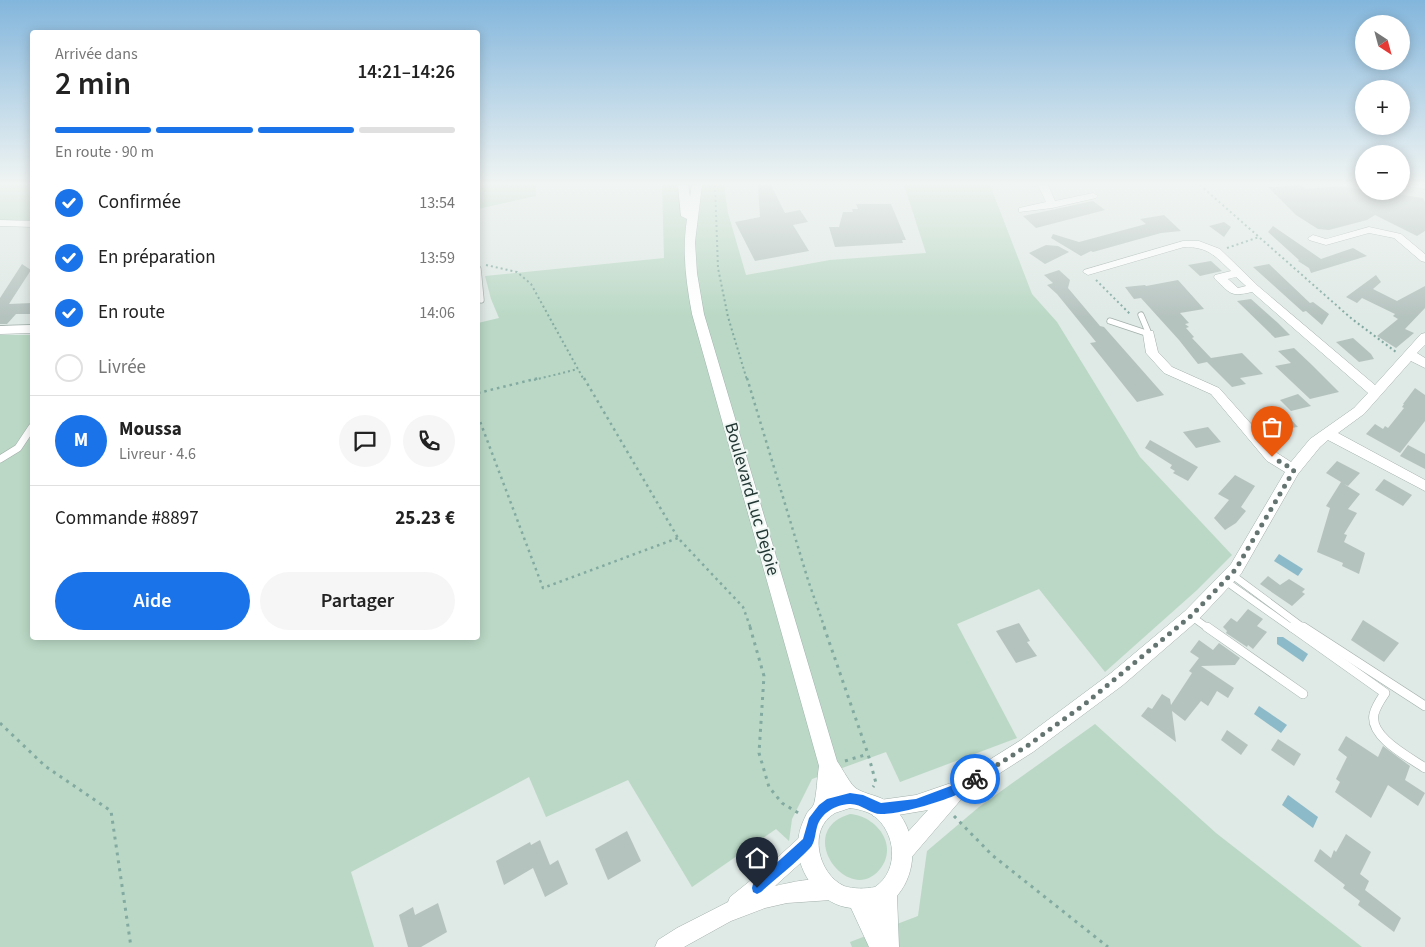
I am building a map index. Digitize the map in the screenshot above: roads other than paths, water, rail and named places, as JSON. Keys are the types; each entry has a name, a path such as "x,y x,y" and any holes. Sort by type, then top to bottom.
{"main road":[{"name":"Boulevard Luc Dejoie","path":"689,229 691,272 698,314 829,766 864,803"},
{"name":"Boulevard Luc Dejoie","path":"818,815 829,766"},
{"path":"831,803 864,803 896,828 903,852 902,866 897,879 886,892 873,898 858,900 844,897 831,890 821,880 813,868 809,856 808,842 818,815 831,803"},
{"path":"886,892 888,947"},
{"path":"858,900 880,947"}],"street":[{"path":"1313,238 1326,242 1369,230 1397,236 1425,259"},
{"path":"1088,272 1183,244 1199,244 1216,251 1254,288 1376,392"},
{"path":"1238,273 1219,277 1236,292 1254,288"},
{"path":"0,330 30,330"},
{"path":"1149,334 1152,353 1168,370 1215,391 1272,457 1294,470"},
{"path":"864,803 916,804 960,788 1027,746 1085,704 1191,616 1244,558 1294,470 1315,443 1359,411 1425,337"},
{"path":"1407,356 1425,364"},
{"path":"1328,434 1425,486"},
{"path":"903,852 960,788"},
{"path":"729,911 772,876 808,842"},
{"path":"665,947 729,911 779,893 809,889 831,890"}],"lane":[{"path":"480,277 481,300"},
{"path":"1141,314 1149,334"},
{"path":"1110,321 1149,334"},
{"path":"0,459 18,448 30,430"},
{"path":"1227,577 1425,706"},
{"path":"1227,577 1385,693 1373,714 1376,729 1389,743 1425,768"},
{"path":"1191,616 1303,694"}],"water":[{"path":"1279,554 1303,569 1298,576 1274,561"},
{"path":"1277,637 1283,637 1308,654 1303,662 1277,644"},
{"path":"1259,706 1287,725 1281,733 1254,714"},
{"path":"1288,795 1318,817 1313,828 1282,805"}]}
